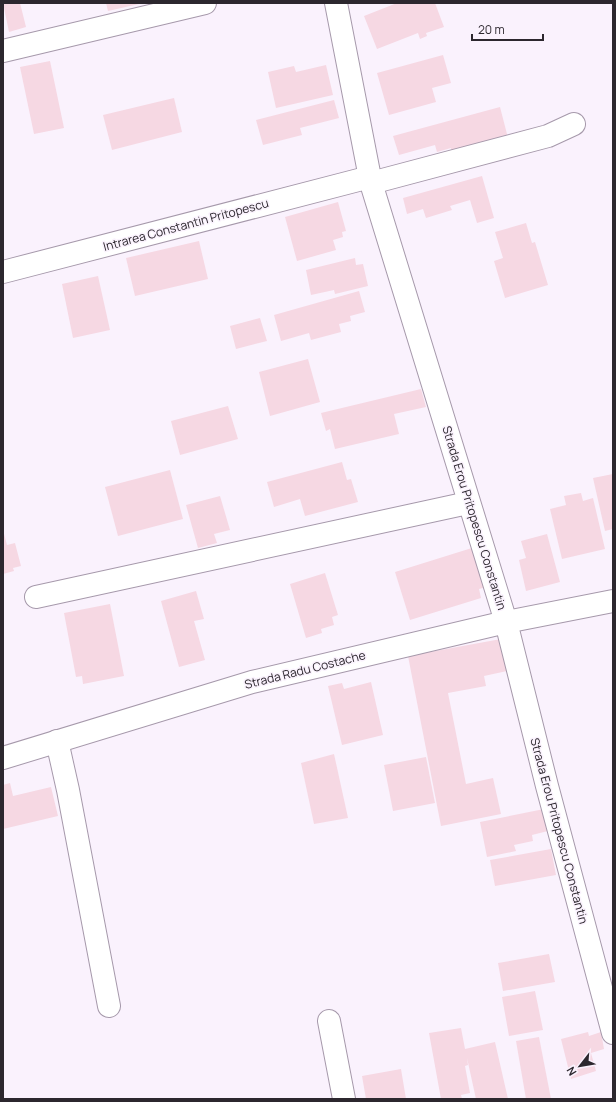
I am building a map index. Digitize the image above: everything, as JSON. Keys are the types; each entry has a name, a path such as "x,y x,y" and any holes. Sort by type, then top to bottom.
{"street":[{"path":"3,51 205,3"},
{"name":"Strada Erou Pritopescu Constantin","path":"336,3 371,180 468,503 506,622 547,786 613,1034"},
{"name":"Intrarea Constantin Pritopescu","path":"3,272 548,136 574,124"},
{"path":"36,597 468,503"},
{"name":"Strada Radu Costache","path":"3,758 252,682 506,622 613,601"},
{"path":"57,741 68,790 109,1006"},
{"path":"329,1021 344,1099"}],"building":[{"path":"3,3 20,3 26,27 9,32"},
{"path":"106,3 139,3 139,4 108,11"},
{"path":"397,3 435,3 444,27 426,33 427,36 420,39 418,33 377,49 364,16"},
{"path":"443,55 451,83 432,88 436,102 389,115 377,73"},
{"path":"50,61 64,128 34,134 20,67"},
{"path":"326,65 333,95 276,108 268,72 294,66 296,72"},
{"path":"174,98 182,132 112,150 103,115"},
{"path":"334,100 339,118 300,128 302,135 263,145 256,120"},
{"path":"500,107 508,138 452,153 451,148 437,152 435,145 399,155 393,136"},
{"path":"482,176 494,218 477,223 470,200 450,206 452,210 426,218 423,209 407,214 403,198"},
{"path":"338,202 346,231 342,232 343,237 333,240 336,250 297,261 285,217"},
{"path":"526,223 532,243 535,242 548,285 505,298 494,261 503,258 495,232"},
{"path":"199,241 208,279 135,296 126,258"},
{"path":"355,258 356,265 363,264 368,286 335,294 334,290 311,295 306,270"},
{"path":"98,276 110,330 73,338 62,284"},
{"path":"359,291 365,312 350,316 351,321 339,324 341,332 311,340 309,333 281,341 274,315"},
{"path":"260,318 267,341 236,349 230,326"},
{"path":"308,359 320,402 270,416 259,372"},
{"path":"421,389 426,407 394,414 399,434 335,449 330,429 326,431 321,413"},
{"path":"228,406 238,439 180,455 171,421"},
{"path":"342,462 347,480 351,479 358,502 305,516 300,499 274,507 267,482"},
{"path":"170,470 183,519 118,536 105,487"},
{"path":"613,474 613,529 605,531 593,478"},
{"path":"581,493 583,501 593,498 605,549 562,559 550,509 566,505 564,496"},
{"path":"220,496 230,530 214,534 217,543 198,548 186,505"},
{"path":"3,530 7,545 15,543 21,566 13,568 14,571 3,574"},
{"path":"547,534 560,582 526,591 519,560 526,558 521,541"},
{"path":"475,547 487,587 479,589 481,598 410,620 395,572"},
{"path":"325,573 338,615 332,617 334,625 321,629 322,633 306,638 290,584"},
{"path":"196,591 204,619 194,621 205,660 179,667 161,601"},
{"path":"110,604 124,676 83,684 82,676 76,677 64,613"},
{"path":"501,639 507,671 484,676 486,686 448,693 466,784 493,778 501,814 441,826 408,656"},
{"path":"371,682 383,735 342,745 328,686 342,683 344,689"},
{"path":"334,754 348,818 314,824 301,763"},
{"path":"426,757 435,803 393,811 384,765"},
{"path":"10,783 13,796 51,787 58,816 3,829 3,785"},
{"path":"544,809 548,831 532,835 533,841 514,845 516,851 487,857 480,822"},
{"path":"551,849 556,875 495,886 490,860"},
{"path":"549,954 555,982 503,991 498,963"},
{"path":"535,991 543,1030 509,1036 502,997"},
{"path":"461,1028 465,1049 495,1042 508,1099 476,1099 467,1058 468,1065 465,1066 470,1093 461,1095 462,1099 441,1099 429,1033"},
{"path":"588,1032 589,1036 601,1032 604,1049 591,1053 596,1071 571,1079 561,1039"},
{"path":"539,1037 551,1099 526,1099 516,1041"},
{"path":"401,1069 406,1099 366,1099 362,1076"}]}
